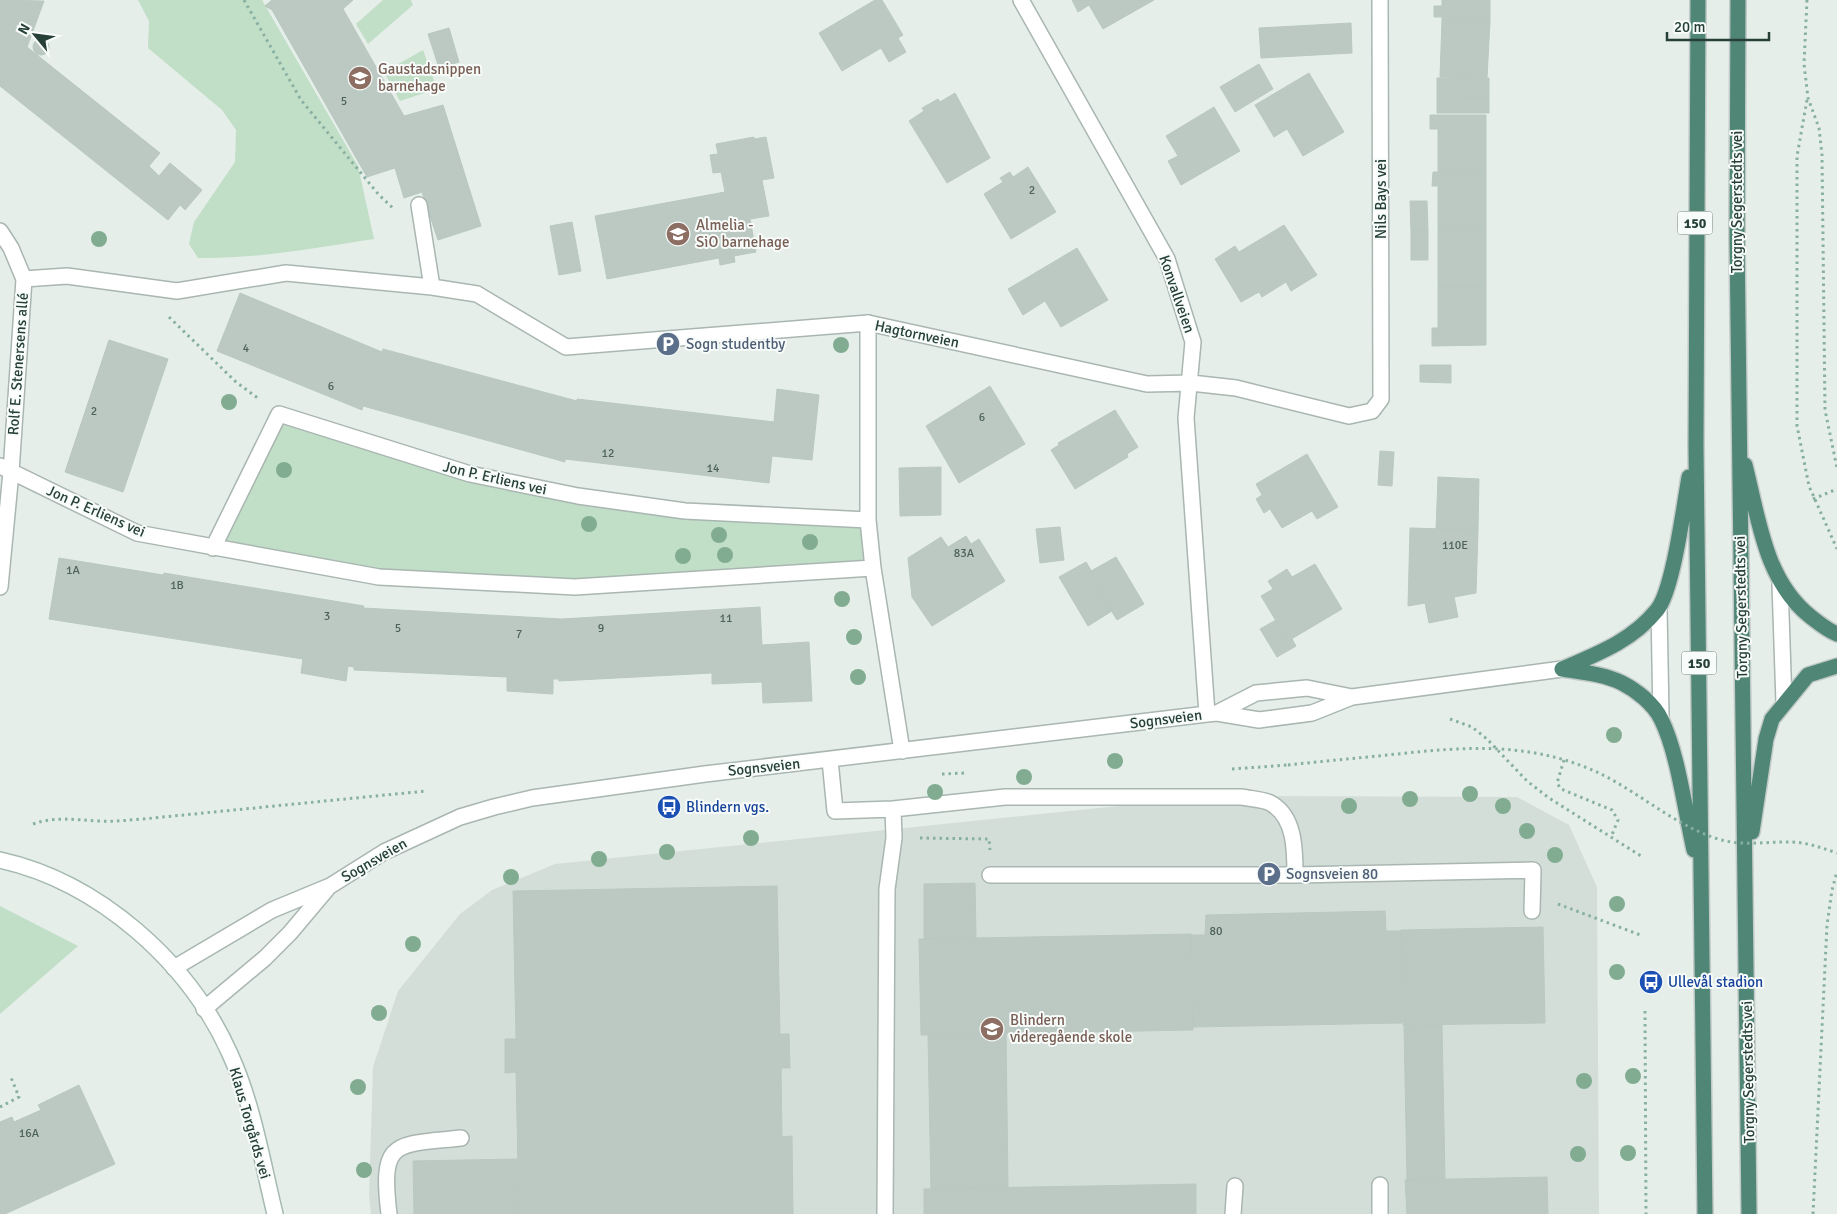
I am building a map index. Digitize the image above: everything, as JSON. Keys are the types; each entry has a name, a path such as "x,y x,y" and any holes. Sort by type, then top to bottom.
{"highway":[{"name":"150","path":"1698,0 1696,446 1705,1214"},
{"name":"Torgny Segerstedts vei","path":"1738,0 1739,442 1749,1214"},
{"path":"1739,442 1765,545 1780,584 1796,606 1828,631 1837,634"},
{"path":"1562,669 1623,642 1638,630 1659,608 1668,588 1696,446"},
{"path":"1746,876 1766,739 1772,719 1808,675 1837,666"},
{"path":"1562,669 1602,676 1621,682 1644,698 1660,717 1670,744 1701,880"}],"street":[{"name":"Konvallveien","path":"1021,0 1167,259 1193,342 1186,418 1212,713"},
{"name":"Nils Bays vei","path":"1380,0 1381,399"},
{"path":"419,205 432,286"},
{"name":"Rolf E. Stenersens allé","path":"0,231 11,248 24,279 6,469 0,588"},
{"path":"24,279 67,276 177,291 286,273 432,286 477,294 566,347 868,323"},
{"name":"Hagtornveien","path":"902,751 873,568 868,520 868,323 1147,384 1190,383 1236,388 1349,416 1372,411 1381,399"},
{"path":"213,548 280,414"},
{"name":"Jon P. Erliens vei","path":"280,414 470,474 578,496 685,511 868,520"},
{"name":"Jon P. Erliens vei","path":"6,469 137,533 379,577 575,587 873,568"},
{"path":"1780,584 1784,703"},
{"path":"1659,608 1660,717"},
{"name":"Sognsveien","path":"174,968 272,910 330,886 384,852 423,833 460,817 532,798 614,786 1212,713 1259,720 1312,714 1352,697 1562,669"},
{"name":"Sognsveien","path":"1212,713 1256,693 1308,688 1352,697"},
{"path":"830,760 834,811 893,809 1005,797 1242,798 1271,803 1288,820 1295,858 1295,875"},
{"path":"885,1214 887,890 894,838 893,809"},
{"path":"0,860 39,872 102,904 129,924 174,968 204,1009"},
{"path":"990,875 1295,875 1533,870 1532,911"},
{"name":"Sognsveien","path":"204,1009 290,933 330,886"},
{"name":"Klaus Torgårds vei","path":"204,1009 230,1054 245,1092 275,1214"},
{"path":"389,1214 386,1178 387,1165 391,1156 399,1148 410,1143 461,1138"},
{"path":"1380,1185 1380,1214"},
{"path":"1233,1214 1235,1186"}],"path":[{"path":"244,0 301,100 379,195 424,236"},
{"path":"1807,0 1804,64 1808,98 1819,128 1822,155 1826,410 1837,468"},
{"path":"1808,98 1797,156 1797,426 1801,455 1814,499 1837,549"},
{"path":"157,288 163,311 236,382 280,414"},
{"path":"1814,499 1837,489"},
{"path":"1450,719 1472,727 1487,739 1527,781 1641,856"},
{"path":"1288,765 1466,747 1496,747 1532,752 1564,760 1609,778 1674,818 1706,835 1722,840 1753,845 1792,842 1812,844 1837,853"},
{"path":"1564,760 1557,783 1561,789 1612,810 1618,820 1611,837"},
{"path":"33,824 48,819 62,818 100,821 143,820 426,791"},
{"path":"894,838 989,839 990,875"},
{"path":"1813,1214 1826,925 1837,872"},
{"path":"1532,894 1643,936"},
{"path":"1645,1011 1646,1214"},
{"path":"0,1107 19,1097 10,1075"}],"shaded area":[{"name":"Blindern videregående skole","path":"1273,796 1517,797 1569,825 1597,887 1599,1214 371,1214 369,1195 373,1067 398,991 460,914 492,890 555,864 1196,798"}],"green space":[{"path":"138,0 262,0 358,166 374,239 264,255 198,258 189,244 194,222 235,162 236,130 222,110 148,48 149,21"},
{"path":"383,0 411,0 413,5 368,44 356,24"},
{"path":"423,50 437,89 400,101 384,72"},
{"path":"279,414 578,496 868,520 873,568 575,587 379,577 213,548"},
{"path":"0,906 78,946 0,1014"}],"building":[{"path":"0,0 44,1 27,47 160,153 149,166 159,176 170,163 202,190 185,210 180,205 168,220 0,86"},
{"path":"272,0 353,0 343,9 404,116 443,105 481,226 438,240 422,192 404,198 395,168 367,177 272,10 265,6"},
{"path":"875,0 882,0 903,35 898,38 906,52 889,62 881,48 842,71 819,33"},
{"path":"1072,0 1154,0 1103,29 1089,5 1078,12"},
{"path":"1442,0 1490,0 1490,21 1442,20 1442,17 1434,17 1434,6 1442,6"},
{"path":"1442,20 1490,21 1487,78 1440,77"},
{"path":"1351,23 1352,53 1261,58 1259,28"},
{"path":"449,28 459,62 439,68 428,34"},
{"path":"38,39 44,39 49,44 47,53 38,55 33,50 33,44"},
{"path":"1259,64 1273,89 1235,112 1220,87"},
{"path":"1309,73 1344,132 1303,156 1287,129 1274,137 1255,105"},
{"path":"1437,78 1489,78 1489,97 1437,96"},
{"path":"955,93 990,158 947,183 909,121 924,111 922,108 938,99 940,102"},
{"path":"1437,96 1489,97 1489,113 1437,113"},
{"path":"1214,107 1240,151 1181,185 1168,161 1178,156 1166,136"},
{"path":"1430,115 1486,115 1486,172 1438,172 1438,129 1430,129"},
{"path":"754,137 754,139 766,137 774,178 762,180 769,216 750,219 756,252 734,256 735,262 720,265 719,258 607,279 595,216 725,192 721,172 713,173 710,155 718,154 716,144"},
{"path":"1028,167 1056,212 1011,239 984,194 1003,182 1000,178 1010,172 1013,177"},
{"path":"1433,172 1486,172 1486,229 1438,229 1438,186 1432,186"},
{"path":"1410,201 1427,201 1428,231 1411,231"},
{"path":"572,222 581,271 559,275 550,226"},
{"path":"1284,225 1317,275 1291,291 1286,282 1262,297 1259,292 1241,302 1215,259 1235,246 1239,252"},
{"path":"1438,229 1486,229 1486,287 1438,287"},
{"path":"1411,231 1428,231 1428,260 1411,260"},
{"path":"1077,248 1108,300 1061,327 1045,301 1023,315 1008,289"},
{"path":"1438,287 1486,287 1486,345 1432,346 1432,328 1438,328"},
{"path":"240,293 382,352 383,349 577,401 577,399 774,422 777,389 819,395 812,460 772,456 769,483 565,459 565,462 363,406 362,410 217,351"},
{"path":"109,340 168,359 123,492 65,472"},
{"path":"1420,365 1451,365 1451,383 1420,382"},
{"path":"990,386 1025,444 959,483 926,426"},
{"path":"1115,410 1138,447 1127,454 1128,457 1075,489 1051,450 1059,445 1058,443"},
{"path":"1380,451 1394,452 1392,486 1378,485"},
{"path":"1307,454 1338,507 1317,519 1312,511 1282,528 1270,509 1264,513 1256,499 1262,495 1256,484"},
{"path":"941,467 941,515 900,516 899,468"},
{"path":"1438,477 1479,479 1478,530 1436,529"},
{"path":"1060,527 1064,560 1040,563 1036,529"},
{"path":"1410,528 1478,530 1476,593 1454,597 1458,617 1429,623 1425,603 1408,606"},
{"path":"966,536 971,544 979,539 1005,581 932,626 912,597 908,558 941,537 948,547"},
{"path":"1116,557 1144,604 1117,620 1100,592 1103,590 1091,571"},
{"path":"59,558 163,575 164,573 364,606 363,608 562,619 760,607 762,645 809,642 812,701 763,703 762,682 712,684 712,673 559,681 559,679 553,679 553,694 507,691 507,677 354,670 354,667 348,666 346,681 301,673 303,659 49,619"},
{"path":"1086,562 1103,590 1100,592 1112,611 1088,626 1059,577"},
{"path":"1315,564 1342,609 1288,641 1261,596 1273,589 1268,581 1287,569 1292,577"},
{"path":"1276,620 1288,641 1292,639 1296,646 1277,657 1260,629"},
{"path":"975,883 976,938 924,939 924,884"},
{"path":"777,886 780,1034 789,1034 790,1068 781,1068 782,1137 792,1136 793,1214 519,1214 516,1072 505,1073 505,1039 516,1039 513,891"},
{"path":"1385,911 1386,931 1401,931 1402,1023 1193,1027 1191,935 1205,935 1206,915"},
{"path":"1543,927 1545,1023 1403,1025 1401,930"},
{"path":"1191,934 1193,1030 921,1035 919,939"},
{"path":"1404,1025 1442,1025 1445,1179 1407,1180"},
{"path":"1006,1034 1008,1187 931,1189 928,1035"},
{"path":"79,1085 115,1164 5,1214 0,1214 0,1122 12,1117 14,1122 41,1110 38,1105"},
{"path":"517,1159 519,1214 414,1214 413,1161"},
{"path":"1547,1177 1548,1214 1407,1214 1405,1180"},
{"path":"1196,1184 1196,1214 924,1214 924,1189"}],"place":[{"name":"Gaustadsnippen barnehage","path":"360,78"},
{"name":"Almelia - SiO barnehage","path":"678,234"},
{"name":"Sogn studentby","path":"668,344"},
{"name":"Blindern vgs.","path":"669,807"},
{"name":"Sognsveien 80","path":"1269,874"},
{"name":"Ullevål stadion","path":"1651,982"},
{"name":"Blindern videregående skole","path":"992,1029"}]}
